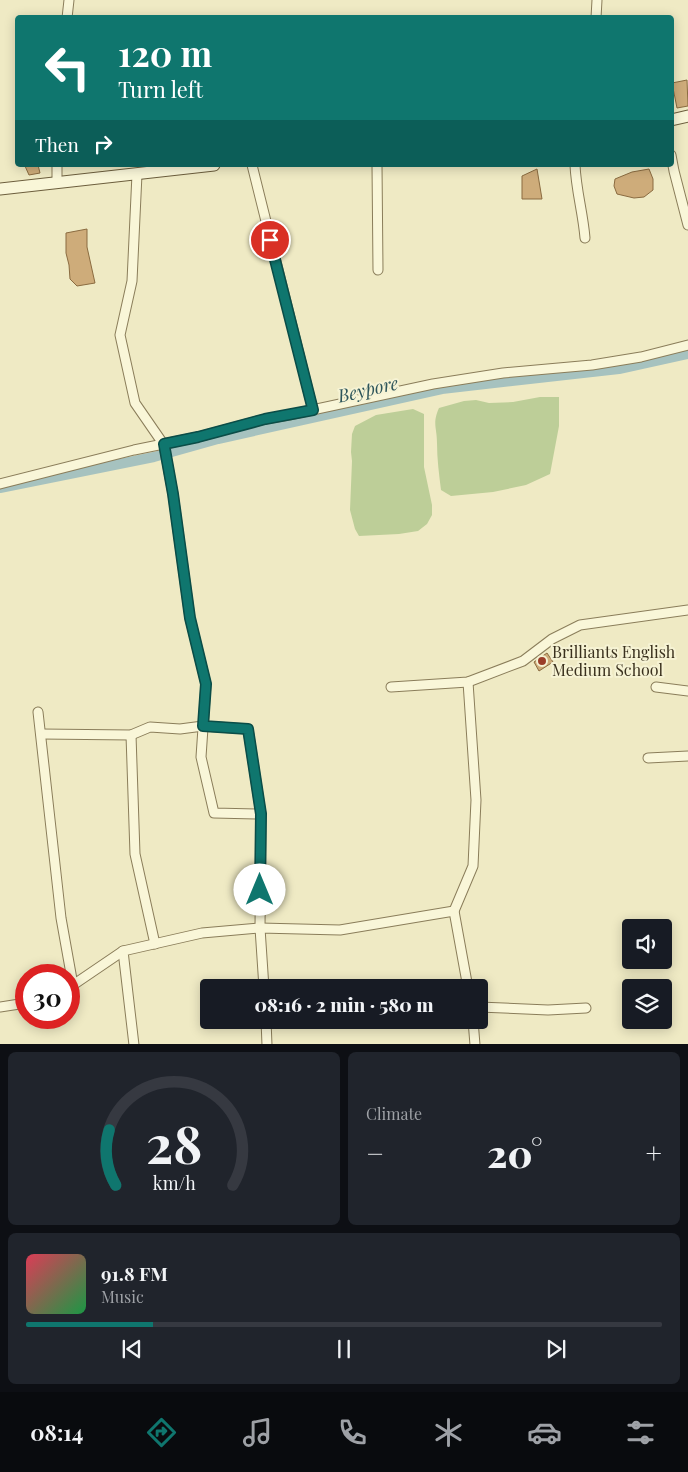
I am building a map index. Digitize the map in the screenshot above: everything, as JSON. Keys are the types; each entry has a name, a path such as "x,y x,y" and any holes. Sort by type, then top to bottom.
{"main road":[{"path":"674,119 688,116"},
{"path":"0,189 197,167"}],"street":[{"path":"67,15 69,0"},
{"path":"596,15 597,0"},
{"path":"57,167 57,182"},
{"path":"252,167 313,410"},
{"path":"377,167 378,270"},
{"path":"575,167 576,188 583,218 585,238"},
{"path":"673,167 688,225"},
{"path":"137,174 132,281 120,335 135,403 164,444 173,494 190,618 206,684 200,757 214,812 261,814"},
{"path":"0,484 134,450 198,437 265,419 433,384 503,373 592,365 641,357 688,346"},
{"path":"391,687 468,682 523,661 552,639 580,625 688,610"},
{"path":"466,979 454,911 472,866 476,800 468,682"},
{"path":"656,687 688,691"},
{"path":"38,712 68,964"},
{"path":"41,734 131,735 150,726 180,729 203,726 248,729 261,814 260,928 263,979"},
{"path":"131,735 135,854 155,944"},
{"path":"648,758 688,756"},
{"path":"80,981 123,951 202,933 260,928 340,930 454,911"},
{"path":"123,951 134,1044"},
{"path":"0,1007 15,1005"},
{"path":"488,1007 548,1010 586,1008"},
{"path":"266,1029 267,1044"},
{"path":"474,1029 475,1044"}],"green space":[{"path":"540,397 559,397 559,426 550,474 526,485 493,492 451,496 441,490 435,426 439,408 464,401 513,402"},
{"path":"413,409 424,414 424,467 432,505 432,515 427,524 418,531 359,536 350,510 352,434 355,426 376,415"}],"building":[{"path":"687,80 688,106 677,108 674,83"},
{"path":"25,167 38,167 40,173 29,175"},
{"path":"537,169 542,199 522,199 522,176"},
{"path":"649,169 653,179 653,190 644,197 634,198 617,194 614,186 615,179 632,172"},
{"path":"87,229 87,247 95,283 77,286 70,279 66,253 66,233"},
{"name":"Brilliants English Medium School","path":"547,653 553,662 539,671 534,662"}],"waterway":[{"name":"Beypore","path":"0,488 154,457 218,439 442,389 619,369 688,354"}],"place":[{"name":"Brilliants English Medium School","path":"542,661"}],"route":[{"path":"260,890 261,814 248,729 203,726 206,684 190,618 173,494 164,444 265,419 313,410 270,240"}]}
